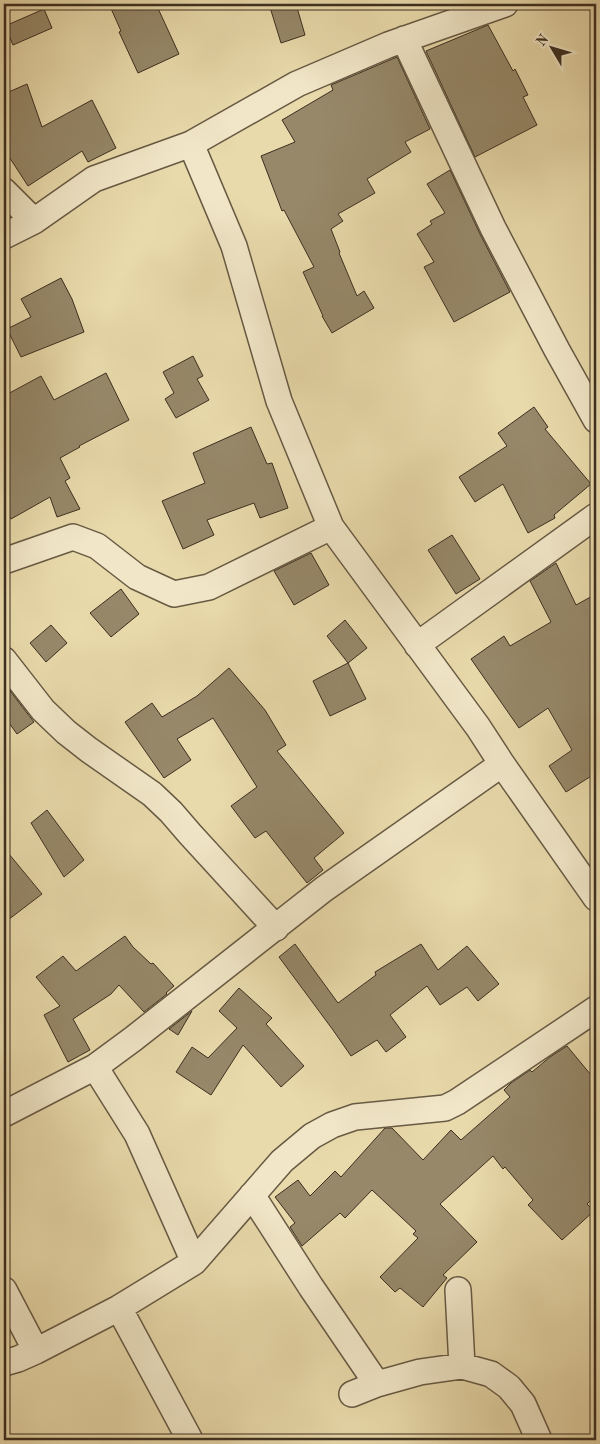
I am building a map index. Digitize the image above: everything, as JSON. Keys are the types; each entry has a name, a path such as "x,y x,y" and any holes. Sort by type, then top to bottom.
{"street":[{"path":"4,236 34,221 94,179 190,144 297,84 404,39 504,4"},
{"path":"404,39 493,228 596,420"},
{"path":"190,144 234,246 279,401 331,527 478,727 596,898"},
{"path":"4,191 34,221"},
{"path":"417,645 596,516"},
{"path":"4,561 73,537 98,546 137,577 174,594 209,587 331,527"},
{"path":"4,660 43,710 66,732 152,794 171,812 276,928"},
{"path":"4,1114 95,1067 324,889 502,764"},
{"path":"4,1363 36,1351 119,1308 194,1262 282,1161 312,1136 332,1125 355,1118 444,1108 457,1102 596,1009"},
{"path":"95,1067 137,1134 194,1262"},
{"path":"252,1195 377,1384"},
{"path":"4,1290 36,1351"},
{"path":"458,1290 462,1366"},
{"path":"119,1308 190,1440"},
{"path":"352,1394 377,1384 420,1372 462,1366 491,1374 509,1387 523,1404 539,1440"}],"building":[{"path":"109,4 156,4 179,54 138,73 119,32 121,31"},
{"path":"269,4 296,4 305,35 281,43"},
{"path":"44,9 52,28 13,45 5,26"},
{"path":"488,25 513,71 515,69 528,95 523,97 537,125 475,157 426,51"},
{"path":"397,57 430,129 405,142 411,152 367,179 375,193 338,214 343,221 331,229 339,253 357,296 364,291 374,308 332,333 322,316 303,272 314,267 284,210 282,211 261,156 295,142 282,120 333,90 331,85"},
{"path":"27,84 42,127 92,100 116,148 88,162 82,151 28,186 4,149 4,94"},
{"path":"450,170 510,292 454,322 424,267 434,262 417,234 432,224 430,221 445,213 427,184"},
{"path":"61,278 72,299 84,332 21,357 7,329 31,317 21,299"},
{"path":"193,356 203,376 197,379 209,400 176,418 165,399 174,393 163,372"},
{"path":"106,373 129,420 60,458 70,478 65,481 80,509 57,517 50,497 11,519 4,507 4,396 41,376 54,400"},
{"path":"534,407 548,427 545,429 591,484 554,515 555,518 528,533 503,484 475,502 459,477 507,446 498,433"},
{"path":"251,427 267,464 272,463 288,508 260,518 254,503 207,520 214,535 183,549 162,501 205,483 193,453"},
{"path":"452,535 480,579 456,594 428,550"},
{"path":"311,553 329,585 294,605 274,571"},
{"path":"556,563 576,605 596,594 596,773 566,792 549,766 572,750 548,708 519,728 471,659 504,636 510,646 551,622 530,581"},
{"path":"121,589 139,614 111,637 90,613"},
{"path":"345,620 367,648 348,663 327,636"},
{"path":"51,625 67,643 46,662 30,643"},
{"path":"348,663 366,699 330,716 313,681"},
{"path":"229,668 265,710 286,745 277,751 344,833 314,858 323,870 307,883 266,831 255,838 231,806 257,787 213,718 177,739 191,760 164,778 125,722 152,703 162,717 197,696"},
{"path":"4,683 34,722 17,734 4,716"},
{"path":"47,810 84,860 64,877 31,823"},
{"path":"4,848 42,894 4,923"},
{"path":"125,936 133,947 151,964 153,963 174,986 144,1012 119,985 111,994 73,1019 90,1050 68,1062 44,1015 60,1006 36,977 63,956 76,971"},
{"path":"295,944 338,1003 376,975 375,972 421,944 438,970 467,946 499,984 478,1001 467,987 440,1005 427,986 390,1015 406,1037 386,1052 377,1040 351,1056 279,957"},
{"path":"239,988 272,1018 266,1024 304,1066 281,1087 243,1045 211,1095 176,1072 192,1047 208,1058 237,1028 219,1011"},
{"path":"192,1011 178,1035 169,1029"},
{"path":"567,1046 596,1081 596,1195 587,1204 594,1211 562,1240 528,1205 533,1200 493,1156 440,1204 477,1242 443,1275 447,1278 423,1307 400,1288 395,1292 380,1277 418,1238 413,1234 416,1231 372,1190 345,1218 340,1213 302,1246 290,1227 295,1223 275,1197 298,1180 310,1196 335,1171 341,1177 385,1128 392,1128 423,1160 451,1130 461,1140 510,1097 504,1090 511,1083 530,1070 532,1072"}]}
